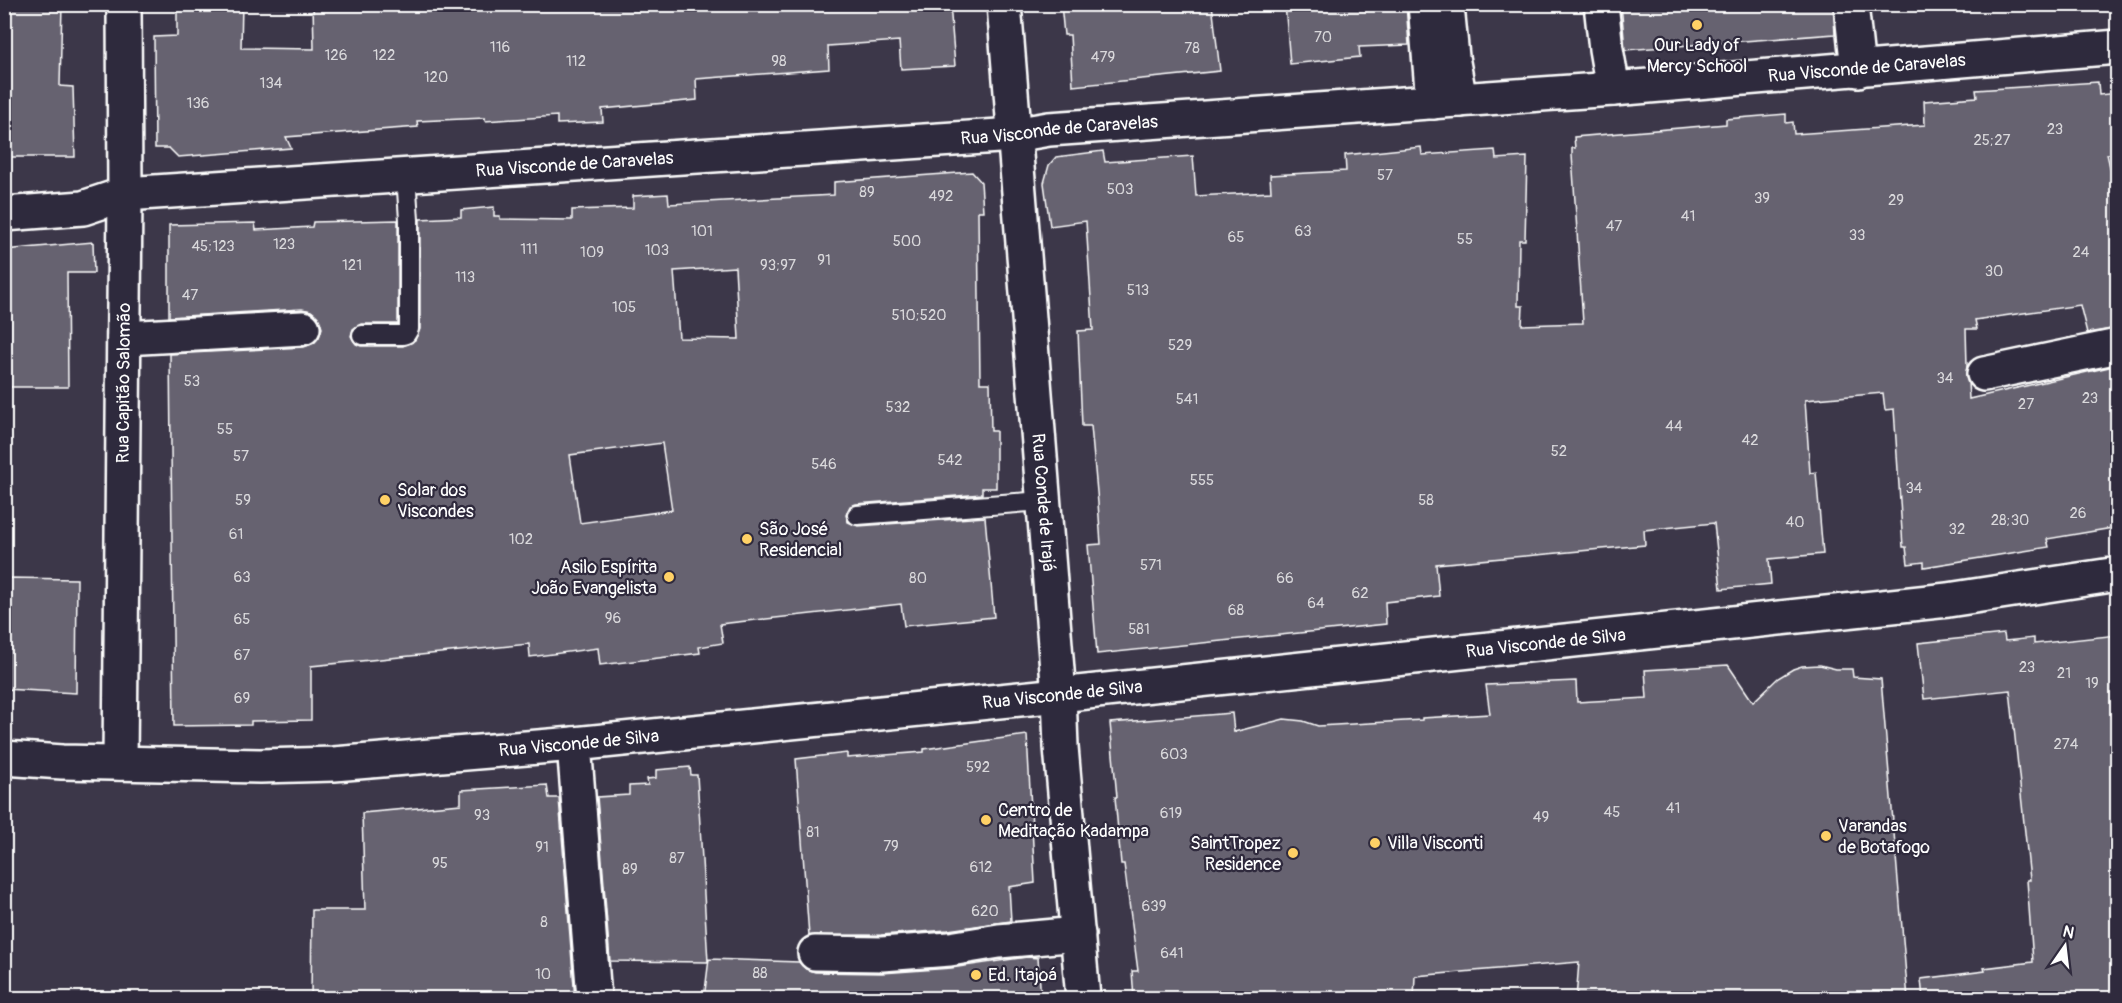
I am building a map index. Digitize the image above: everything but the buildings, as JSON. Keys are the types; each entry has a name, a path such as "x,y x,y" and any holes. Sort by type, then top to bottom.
{"street":[{"name":"Rua Capitão Salomão","path":"120,763 125,194 124,4"},
{"name":"Rua Conde de Irajá","path":"1004,4 1059,695 1061,747 1083,999"},
{"path":"1425,4 1447,101"},
{"path":"1446,4 1452,57 1447,101"},
{"path":"1601,4 1613,89"},
{"path":"1851,4 1858,70"},
{"name":"Rua Visconde de Caravelas","path":"4,214 83,208 125,194 1014,135 1049,129 1613,89 2118,47"},
{"path":"124,338 303,328"},
{"path":"1983,374 2118,346"},
{"name":"Rua Visconde de Silva","path":"4,758 260,766 334,764 574,744 1059,695 1948,600 2118,574"},
{"path":"574,744 594,999"},
{"path":"815,953 893,953 950,949 999,941 1078,934"}],"lane":[{"path":"362,335 403,335 410,329 409,220 406,175"},
{"path":"857,515 1043,501"}],"place":[{"name":"Our Lady of Mercy School","path":"1697,25"},
{"name":"Solar dos Viscondes","path":"385,500"},
{"name":"São José Residencial","path":"747,539"},
{"name":"Asilo Espírita João Evangelista","path":"669,577"},
{"name":"Centro de Meditação Kadampa","path":"986,820"},
{"name":"Varandas de Botafogo","path":"1826,836"},
{"name":"Villa Visconti","path":"1375,843"},
{"name":"SaintTropez Residence","path":"1293,853"},
{"name":"Ed. Itajoá","path":"976,975"}]}
